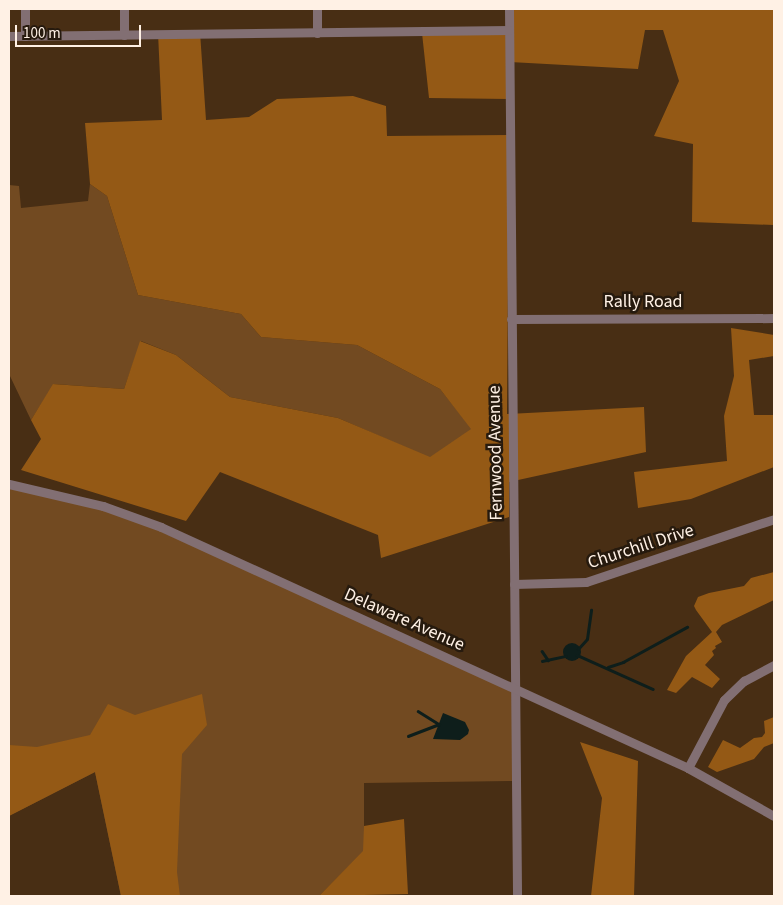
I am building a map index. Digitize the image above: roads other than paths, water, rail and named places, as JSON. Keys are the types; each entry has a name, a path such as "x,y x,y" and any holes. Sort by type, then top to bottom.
{"street":[{"path":"25,9 25,36"},
{"path":"124,9 124,35"},
{"path":"317,9 317,33"},
{"name":"Fernwood Avenue","path":"509,9 517,896"},
{"path":"9,36 509,30"},
{"name":"Rally Road","path":"511,320 774,318"},
{"name":"Delaware Avenue","path":"9,484 103,506 161,527 688,768 774,816"},
{"name":"Churchill Drive","path":"514,584 586,582 774,519"},
{"path":"688,768 724,700 744,681 774,665"}],"waterway":[{"path":"578,649 587,639 591,610"},
{"path":"608,667 623,662 687,627"},
{"path":"542,651 548,660"},
{"path":"577,655 653,689"},
{"path":"542,661 565,656"},
{"path":"418,711 439,724"},
{"path":"408,736 439,724"}]}
